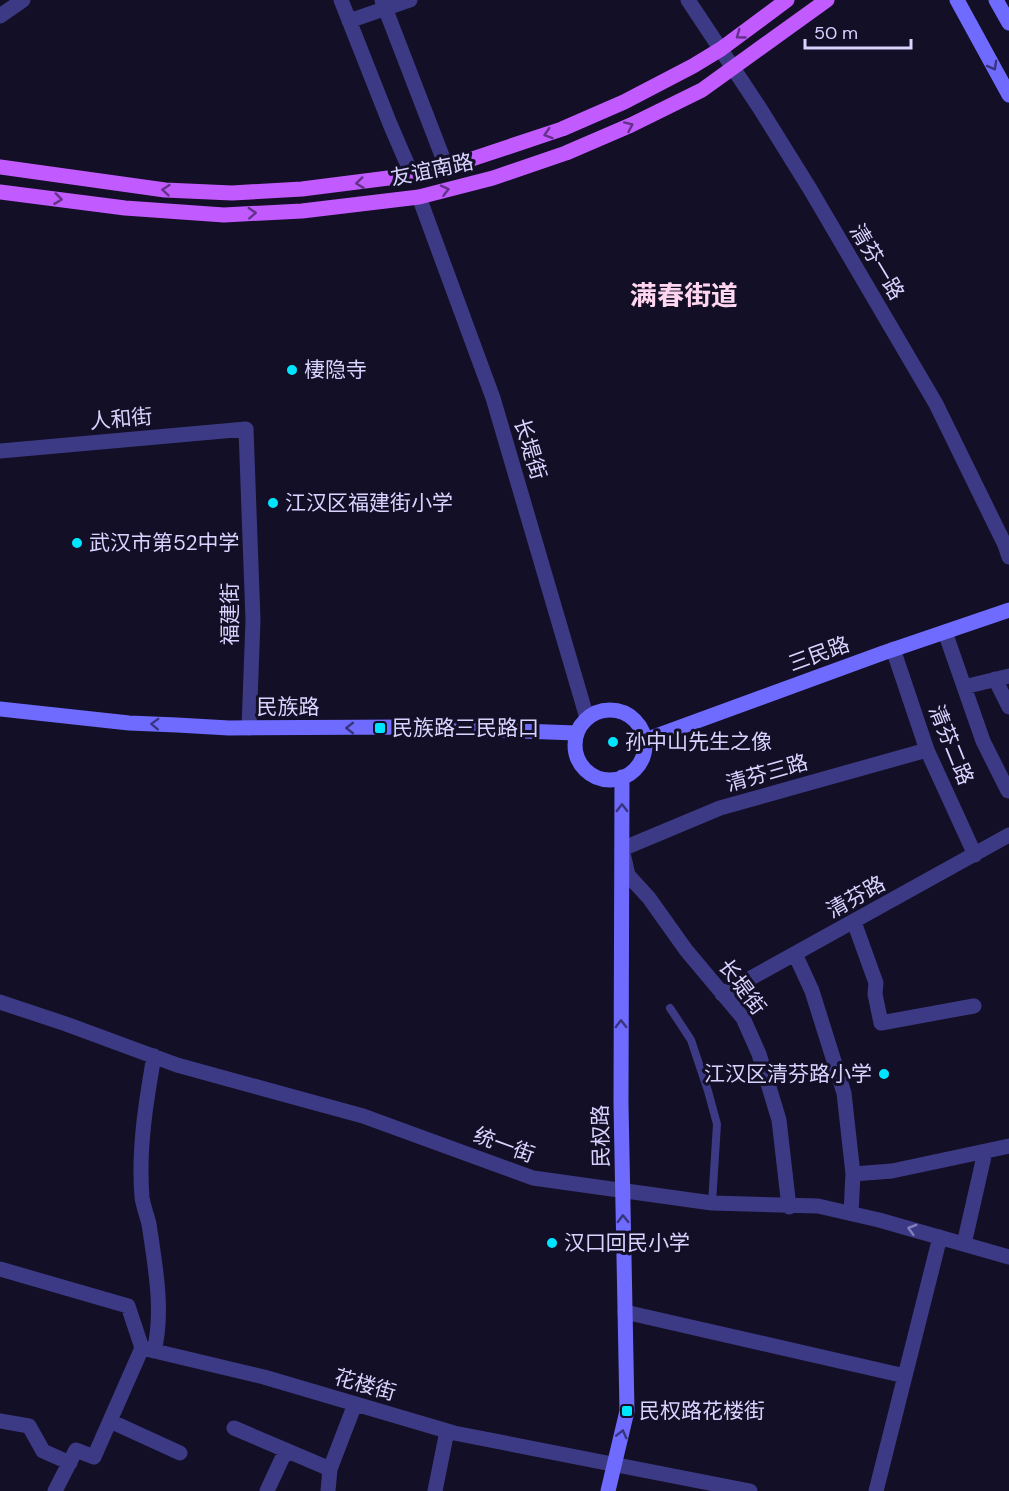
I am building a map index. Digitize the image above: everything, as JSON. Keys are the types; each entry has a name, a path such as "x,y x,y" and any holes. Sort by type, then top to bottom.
{"main road":[{"name":"友谊南路","path":"0,167 165,190 232,194 313,188 412,175 562,129 624,102 721,49 787,0"},
{"name":"友谊南路","path":"0,192 125,208 224,215 302,211 419,197 493,178 566,153 631,126 702,90 827,0"}],"street":[{"path":"0,16 22,0"},
{"path":"341,0 412,175"},
{"path":"349,21 384,4 410,0"},
{"name":"清芬一路","path":"688,0 810,189 936,404 1009,557"},
{"path":"957,0 1009,95"},
{"path":"996,0 1009,23"},
{"path":"384,4 446,166"},
{"name":"长堤街","path":"419,197 493,398 587,718"},
{"name":"人和街","path":"0,451 246,429"},
{"name":"福建街","path":"246,429 252,620 249,728"},
{"name":"三民路","path":"645,740 893,649 1009,610"},
{"path":"945,632 983,741 1008,791"},
{"name":"清芬二路","path":"893,649 927,750 975,855"},
{"path":"964,687 1002,678 1009,707"},
{"name":"民族路","path":"0,709 129,723 249,728 407,727 576,733"},
{"path":"610,709 622,711 632,717 641,729 645,740 642,761 632,773 614,780 602,779 590,774 578,760 574,748 576,733 587,718 598,711 610,709"},
{"name":"清芬三路","path":"622,849 720,808 927,750"},
{"name":"民权路","path":"608,1491 627,1411 621,1104 622,777"},
{"name":"清芬路","path":"722,994 1009,835"},
{"name":"长堤街","path":"622,849 628,875 649,898 686,950 743,1018 759,1054 779,1120 789,1207"},
{"path":"854,922 876,983 874,994 881,1023 974,1006"},
{"path":"795,954 812,991 844,1093 853,1174 850,1213"},
{"name":"统一街","path":"0,1002 177,1065 363,1116 533,1178 712,1203 789,1207 819,1206 1009,1257"},
{"path":"56,1491 76,1450 94,1457 110,1421 159,1330 156,1276 142,1198 142,1154 147,1097 154,1056"},
{"path":"853,1174 892,1171 1009,1146"},
{"path":"964,1244 985,1152"},
{"path":"876,1491 940,1237"},
{"path":"0,1269 128,1306 148,1349"},
{"path":"625,1312 905,1376"},
{"name":"花楼街","path":"148,1349 264,1377 447,1431 614,1466 750,1491"},
{"path":"328,1491 330,1469 355,1404"},
{"path":"0,1421 29,1426 43,1451 70,1463"},
{"path":"110,1421 180,1453"},
{"path":"234,1428 330,1469"},
{"path":"435,1491 447,1431"},
{"path":"267,1491 286,1450"}],"lane":[{"path":"669,1008 691,1040 717,1124 712,1203"}],"place":[{"name":"棲隐寺","path":"292,370"},
{"name":"江汉区福建街小学","path":"273,503"},
{"name":"武汉市第52中学","path":"77,543"},
{"name":"民族路三民路口","path":"380,728"},
{"name":"孙中山先生之像","path":"613,742"},
{"name":"江汉区清芬路小学","path":"884,1074"},
{"name":"汉口回民小学","path":"552,1243"},
{"name":"民权路花楼街","path":"627,1411"}],"district":[{"name":"满春街道","path":"684,296"}]}
